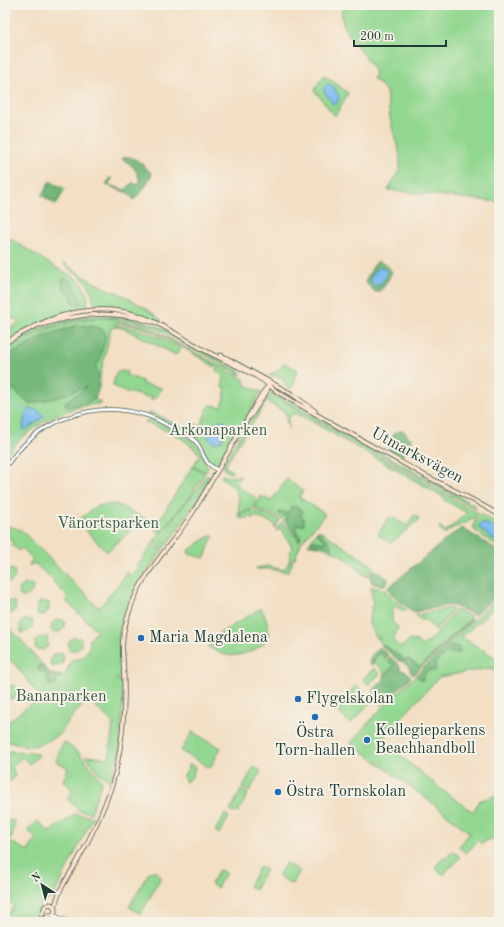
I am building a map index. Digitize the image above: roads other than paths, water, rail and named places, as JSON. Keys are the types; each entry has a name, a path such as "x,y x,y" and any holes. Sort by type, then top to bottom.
{"main road":[{"name":"Utmarksvägen","path":"5,343 26,330 91,311 115,314 161,325 262,380 279,393 499,515"},
{"name":"Utmarksvägen","path":"194,344 228,358 267,380 324,418"},
{"path":"243,426 267,391 267,380"},
{"path":"41,922 55,912 56,900 99,819 112,784 120,751 123,723 123,638 125,626 136,594 149,572 193,511 263,392 268,386 273,385 302,402"},
{"path":"267,391 279,393"},
{"path":"41,922 45,906 56,900"},
{"path":"51,904 55,909"},
{"path":"44,911 50,915"}],"street":[{"path":"5,468 17,451 46,427 75,414 107,410 132,411 146,415 178,430 198,443 206,461 217,470"},
{"path":"55,909 64,918 71,922"},
{"path":"50,915 64,918"}],"water":[{"path":"328,84 334,87 339,97 338,102 334,105 323,90"},
{"path":"380,267 385,269 387,273 383,281 375,286 370,279 376,269"},
{"path":"29,409 38,410 44,417 24,430 24,419"},
{"path":"221,420 226,422 227,426 223,431 222,440 216,443 209,439 205,430 208,426"},
{"path":"482,523 499,529 499,544 479,528 479,525"}],"waterway":[{"path":"8,397 26,413"},
{"path":"14,441 23,430"},
{"path":"5,452 12,444"}],"place":[{"name":"Maria Magdalena","path":"141,638"},
{"name":"Flygelskolan","path":"298,699"},
{"name":"Östra Torn-hallen","path":"315,717"},
{"name":"Kollegieparkens Beachhandboll","path":"367,740"},
{"name":"Östra Tornskolan","path":"278,792"}],"park label":[{"name":"Arkonaparken","path":"218,431"},
{"name":"Vänortsparken","path":"108,524"},
{"name":"Bananparken","path":"61,697"}]}
